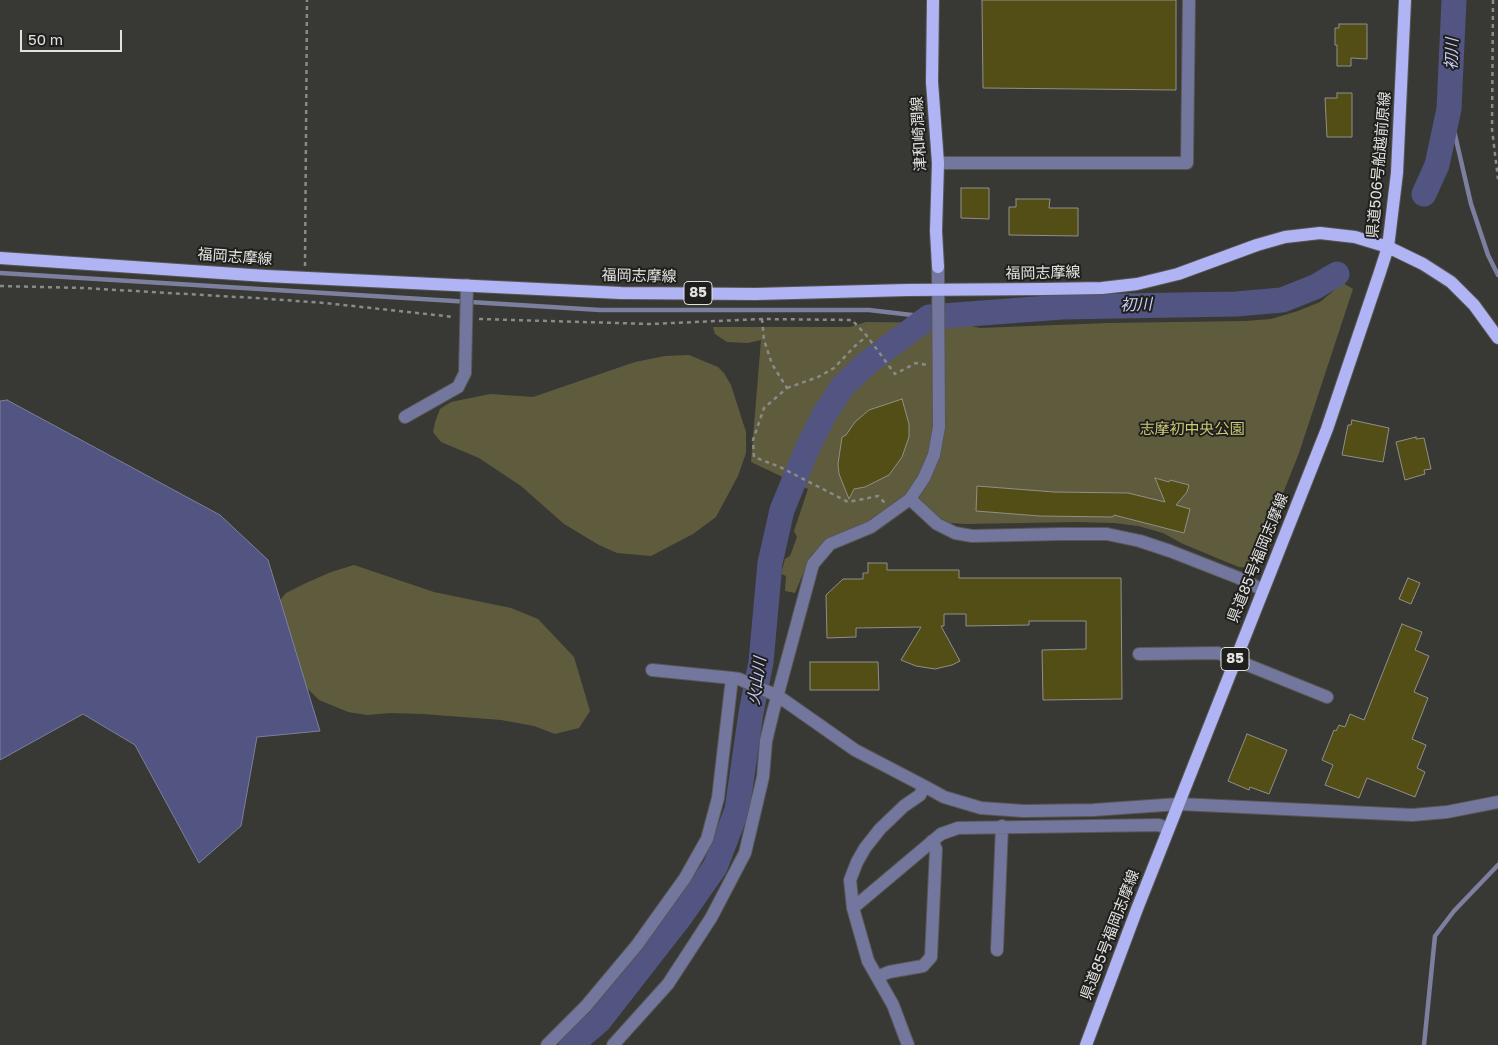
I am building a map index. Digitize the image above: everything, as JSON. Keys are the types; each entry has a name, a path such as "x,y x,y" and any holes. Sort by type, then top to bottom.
{"main road":[{"name":"津和崎潤線","path":"933,0 932,82 938,163 936,231 938,267"},
{"name":"県道506号船越前原線","path":"1405,0 1397,173 1388,247 1423,264 1451,282 1474,305 1498,336"},
{"name":"福岡志摩線","path":"0,258 467,289 756,294 1092,288 1137,284 1178,274 1257,245 1286,237 1320,233 1355,236 1388,247"},
{"name":"県道85号福岡志摩線","path":"1090,1044 1168,829 1327,429 1388,247"}],"street":[{"path":"938,163 1187,164 1189,0"},
{"path":"613,1045 668,984 711,918 746,853 763,777 766,741 775,695 813,564 830,544 871,527 910,499 924,478 934,455 939,427 938,267"},
{"path":"405,417 458,388 465,373 467,289"},
{"path":"910,499 937,524 955,533 972,536 1107,534 1140,541 1170,551 1240,578 1263,590"},
{"path":"1139,654 1218,653 1327,697"},
{"path":"652,670 735,678 775,695 854,750 944,797 981,808 1024,811 1093,810 1179,804 1412,815 1447,812 1498,802"},
{"path":"546,1045 586,1006 637,945 685,878 707,839 718,798 735,678"},
{"path":"908,1045 893,1005 868,961 853,908 850,880 865,848 880,829 904,806 920,795 924,786"},
{"path":"853,908 941,834 958,828 1159,825 1168,829"},
{"path":"997,950 1002,826"},
{"path":"877,977 889,972 923,966 931,957 936,849 932,841"}],"path":[{"path":"305,277 308,0"},
{"path":"1492,0 1492,129 1498,179"},
{"path":"0,286 83,288 255,298 465,315 651,324 762,319 852,320 867,336 895,374 916,363 939,366"},
{"path":"762,319 764,340 772,364 787,388"},
{"path":"867,336 856,344 834,368 818,377 787,388 764,408 753,440 754,457 780,467 848,502 878,496 893,512"}],"green space":[{"name":"志摩初中央公園","path":"1343,283 1353,289 1299,453 1255,564 1249,568 1239,567 1181,543 1163,533 1138,526 1076,522 950,523 935,515 909,491 897,504 876,518 830,539 811,555 795,593 785,591 786,576 781,574 785,559 790,556 797,537 794,531 808,489 751,462 761,340 748,343 727,342 715,334 713,327 850,327 866,322 959,323 980,328 1108,323 1246,321 1271,319 1298,311 1320,302"},
{"path":"689,355 718,367 731,385 746,432 746,453 738,476 716,517 693,534 651,556 617,553 599,545 564,524 521,486 479,458 441,442 433,432 440,409 451,402 490,394 533,397 635,362 665,356"},
{"path":"354,565 434,592 511,608 538,619 574,657 590,711 579,728 555,734 534,726 501,720 423,714 390,713 367,715 348,712 319,700 303,684 276,605 286,593 331,572"}],"water":[{"path":"7,400 220,515 268,560 320,731 257,737 241,826 199,863 135,745 83,714 0,760 0,401"}],"building":[{"path":"982,0 1176,0 1176,90 983,88"},
{"path":"1339,24 1367,24 1367,59 1351,58 1351,66 1337,66 1335,28 1339,28"},
{"path":"1337,93 1352,93 1352,137 1327,137 1325,98 1337,98"},
{"path":"961,188 989,188 989,219 961,218"},
{"path":"1016,199 1050,199 1049,208 1078,208 1078,236 1009,235 1009,207 1016,207"},
{"path":"902,399 909,424 909,437 902,457 889,475 865,487 854,489 849,499 839,474 838,464 842,437 869,410"},
{"path":"1352,420 1389,428 1383,462 1342,455 1348,425 1351,425"},
{"path":"1416,437 1416,439 1424,438 1431,469 1424,470 1425,474 1405,480 1396,442"},
{"path":"1155,478 1189,485 1187,492 1176,505 1190,509 1184,533 1114,515 1113,517 1040,516 976,511 977,486 1054,492 1128,493 1165,502"},
{"path":"868,563 887,563 887,570 959,570 959,578 1121,578 1122,699 1043,700 1042,650 1086,649 1086,621 1029,621 1029,625 966,626 966,614 944,614 944,626 941,626 960,661 935,669 916,666 901,660 921,627 856,628 856,637 827,638 826,595 843,579 863,579 863,573 868,573"},
{"path":"1408,578 1420,583 1411,604 1399,599"},
{"path":"1402,624 1422,632 1415,650 1429,656 1414,692 1428,698 1412,739 1426,745 1417,768 1425,772 1415,797 1367,778 1359,798 1325,785 1333,765 1322,760 1334,730 1336,731 1339,725 1345,727 1350,714 1364,720"},
{"path":"810,662 878,662 879,690 810,690"},
{"path":"1247,734 1287,750 1269,794 1250,787 1249,790 1228,781"}],"waterway":[{"name":"初川","path":"1424,194 1437,165 1449,109 1454,0"},
{"path":"1449,109 1471,204 1488,255 1498,275"},
{"path":"0,273 600,310 869,310 929,317"},
{"name":"火山川","path":"571,1045 599,1021 680,917 715,867 737,810 751,713 761,662 770,563 782,510 807,449 824,415 842,387 867,363 929,317 1062,307 1236,304 1282,300 1315,287 1337,274"},
{"path":"1424,1045 1435,936 1454,911 1498,865"}]}
